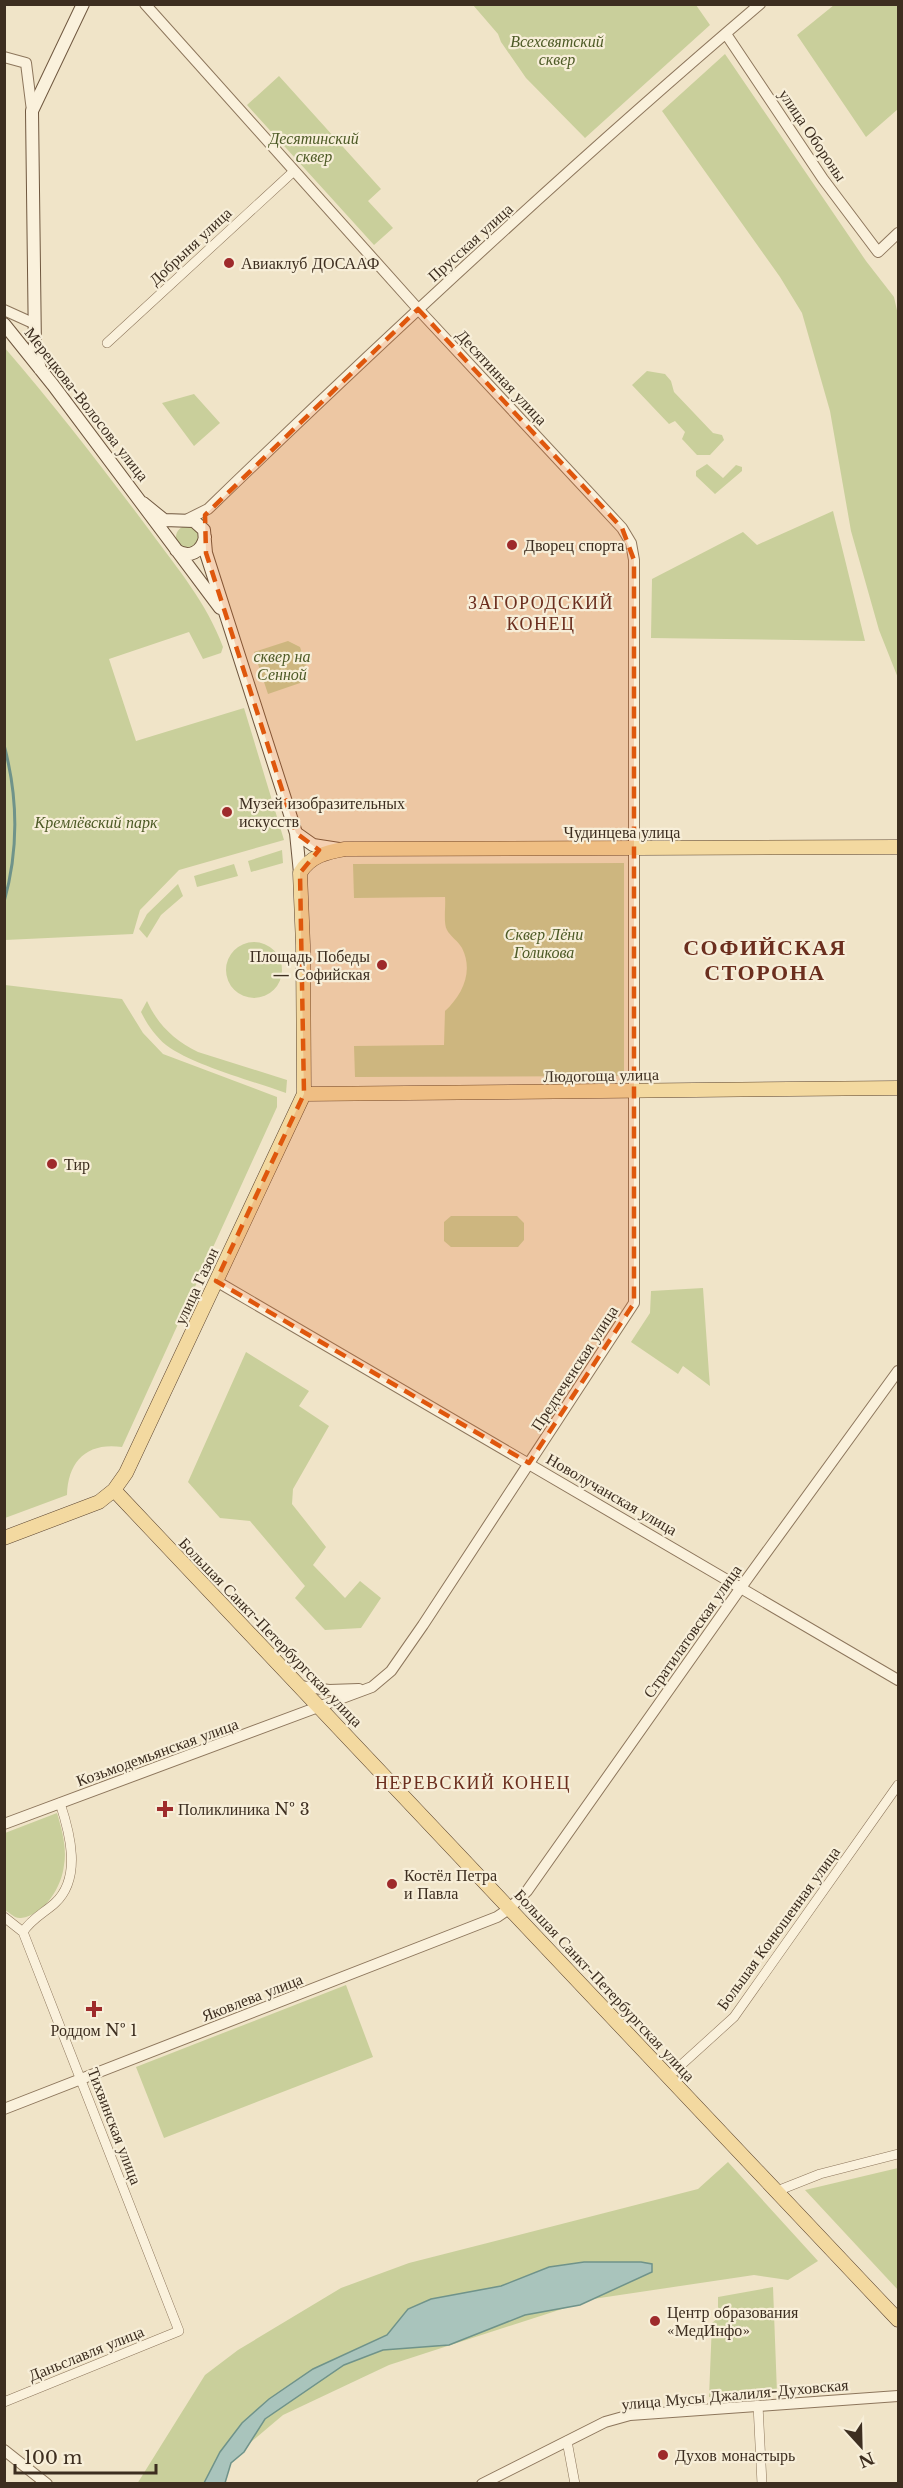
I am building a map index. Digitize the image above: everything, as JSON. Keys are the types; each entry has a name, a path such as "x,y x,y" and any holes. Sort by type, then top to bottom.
{"main road":[{"path":"40,369 35,349 32,111 83,4"},
{"name":"Мерецкова-Волосова улица","path":"4,324 143,503 221,609 228,622"},
{"name":"Мерецкова-Волосова улица","path":"143,503 164,520 184,520 200,525 204,533 206,553 296,833 300,873"},
{"path":"184,520 171,530 173,546 181,553 194,553 200,549 204,533"},
{"name":"Чудинцева улица","path":"296,833 313,845 345,849 898,848"},
{"name":"Чудинцева улица","path":"300,873 304,866 314,858 345,849"},
{"path":"300,873 304,1094"},
{"name":"Людогоща улица","path":"304,1094 898,1088"},
{"name":"улица Газон","path":"114,1490 126,1473 304,1094"},
{"path":"4,1538 79,1511 99,1502 114,1490"},
{"name":"Большая Санкт-Петербургская улица","path":"114,1490 898,2320"}],"street":[{"name":"Десятинная улица","path":"145,4 418,309 622,528 631,543 634,560 633,848"},
{"name":"Прусская улица","path":"184,520 208,509 418,309 646,102 760,4"},
{"name":"улица Обороны","path":"726,34 823,179 878,252 898,233"},
{"path":"4,57 26,63 32,111"},
{"name":"Добрыня улица","path":"106,343 294,171"},
{"name":"Мерецкова-Волосова улица","path":"4,310 35,324"},
{"path":"204,533 205,515 208,509"},
{"name":"Предтеченская улица","path":"320,1707 372,1687 391,1671 634,1303 633,848"},
{"name":"Новолучанская улица","path":"216,1281 742,1586 898,1680"},
{"name":"Стратилатовская улица","path":"509,1909 527,1891 742,1586 898,1371"},
{"path":"300,1686 329,1690 372,1687"},
{"name":"Козьмодемьянская улица","path":"4,1824 320,1707"},
{"name":"Большая Конюшенная улица","path":"669,2076 734,2017 898,1785"},
{"path":"4,1917 23,1932 30,1923 57,1902 69,1876 70,1839 60,1803"},
{"name":"Яковлева улица","path":"4,2109 424,1946 497,1917 509,1909"},
{"name":"Тихвинская улица","path":"23,1932 179,2331"},
{"path":"777,2191 820,2174 898,2154"},
{"name":"Даньславля улица","path":"4,2402 179,2331"},
{"name":"улица Мусы Джалиля-Духовская","path":"482,2484 605,2422 630,2415 898,2396"},
{"path":"758,2405 762,2484"},
{"path":"567,2441 575,2484"},
{"path":"4,2450 47,2484"}],"highlighted area":[{"path":"418,309 622,528 634,560 634,1303 529,1463 216,1281 304,1094 300,873 319,850 296,833 206,553 205,515"}],"green space":[{"name":"Всехсвятский сквер","path":"473,5 696,5 710,25 585,138 526,78 498,34"},
{"path":"834,5 898,5 898,109 866,137 797,35"},
{"path":"725,54 866,261 894,297 898,315 898,678 879,630 851,531 830,411 802,313 780,277 662,111"},
{"name":"Десятинский сквер","path":"279,76 381,189 368,201 393,228 374,245 247,105"},
{"name":"Кремлёвский парк","path":"4,347 78,437 181,572 209,616 223,647 221,653 203,659 189,632 109,659 136,741 244,708 284,840 179,870 140,910 133,934 5,940"},
{"path":"647,371 665,374 671,381 674,392 713,433 722,435 724,440 710,455 697,455 682,439 685,432 675,421 669,424 632,385"},
{"path":"194,394 220,423 194,446 162,403"},
{"path":"707,464 723,478 736,465 742,467 742,471 715,494 696,476 696,471"},
{"path":"833,511 865,641 651,638 652,579 743,532 757,545"},
{"path":"183,526 191,526 198,533 198,541 191,548 183,548 176,541 176,533"},
{"name":"сквер на Сенной","path":"288,641 300,647 308,671 300,683 268,694 254,652"},
{"path":"282,850 283,863 251,872 248,861"},
{"name":"Сквер Лёни Голикова","path":"624,863 624,1076 355,1077 354,1046 444,1045 445,1011 461,990 467,966 462,948 446,927 445,897 354,898 353,864"},
{"path":"234,864 238,876 197,887 194,876"},
{"path":"178,884 183,896 161,915 147,938 139,929 147,914"},
{"path":"248,942 260,942 270,946 278,954 282,970 278,986 270,994 260,998 248,998 238,994 230,986 226,976 226,964 230,954 238,946"},
{"path":"5,985 122,999 143,1033 163,1054 277,1097 277,1107 122,1447 110,1446 89,1451 82,1456 71,1472 67,1495 5,1518"},
{"path":"147,1001 162,1025 181,1042 198,1052 287,1080 286,1093 207,1066 166,1045 158,1038 141,1012"},
{"path":"451,1216 517,1216 524,1223 524,1240 518,1247 451,1247 444,1241 444,1222"},
{"path":"703,1288 710,1386 683,1366 678,1374 631,1342 650,1313 651,1291"},
{"path":"246,1352 309,1391 299,1406 329,1426 293,1489 292,1504 326,1547 313,1565 345,1598 360,1581 381,1598 361,1628 325,1630 295,1598 305,1586 250,1521 220,1518 188,1482"},
{"path":"57,1813 65,1852 60,1882 51,1898 38,1911 30,1916 17,1918 5,1910 5,1833"},
{"path":"346,1985 373,2057 164,2138 136,2067"},
{"path":"728,2162 818,2261 788,2280 754,2275 593,2299 389,2365 283,2415 226,2463 213,2483 137,2484 205,2375 238,2350 341,2288 409,2263 698,2189"},
{"path":"898,2168 898,2290 805,2190"},
{"path":"773,2287 777,2393 709,2397 712,2323 718,2318 718,2297"}],"water":[{"path":"584,2262 641,2262 652,2264 652,2272 580,2305 525,2315 449,2345 383,2350 344,2365 265,2419 244,2452 231,2463 225,2483 204,2483 220,2452 242,2423 269,2399 313,2369 387,2335 408,2309 431,2299 501,2286 549,2267"}],"waterway":[{"path":"4,745 12,784 15,823 12,862 4,902"}],"place":[{"name":"Авиаклуб ДОСААФ","path":"229,263"},
{"name":"Дворец спорта","path":"512,545"},
{"name":"Музей изобразительных искусств","path":"227,812"},
{"name":"Площадь Победы — Софийская","path":"382,965"},
{"name":"Тир","path":"52,1164"},
{"name":"Поликлиника № 3","path":"165,1809"},
{"name":"Костёл Петра и Павла","path":"392,1884"},
{"name":"Роддом № 1","path":"94,2009"},
{"name":"Центр образования «МедИнфо»","path":"655,2321"},
{"name":"Духов монастырь","path":"663,2455"}],"district":[{"name":"ЗАГОРОДСКИЙ КОНЕЦ","path":"541,613"},
{"name":"СОФИЙСКАЯ СТОРОНА","path":"765,960"},
{"name":"НЕРЕВСКИЙ КОНЕЦ","path":"473,1783"}]}
